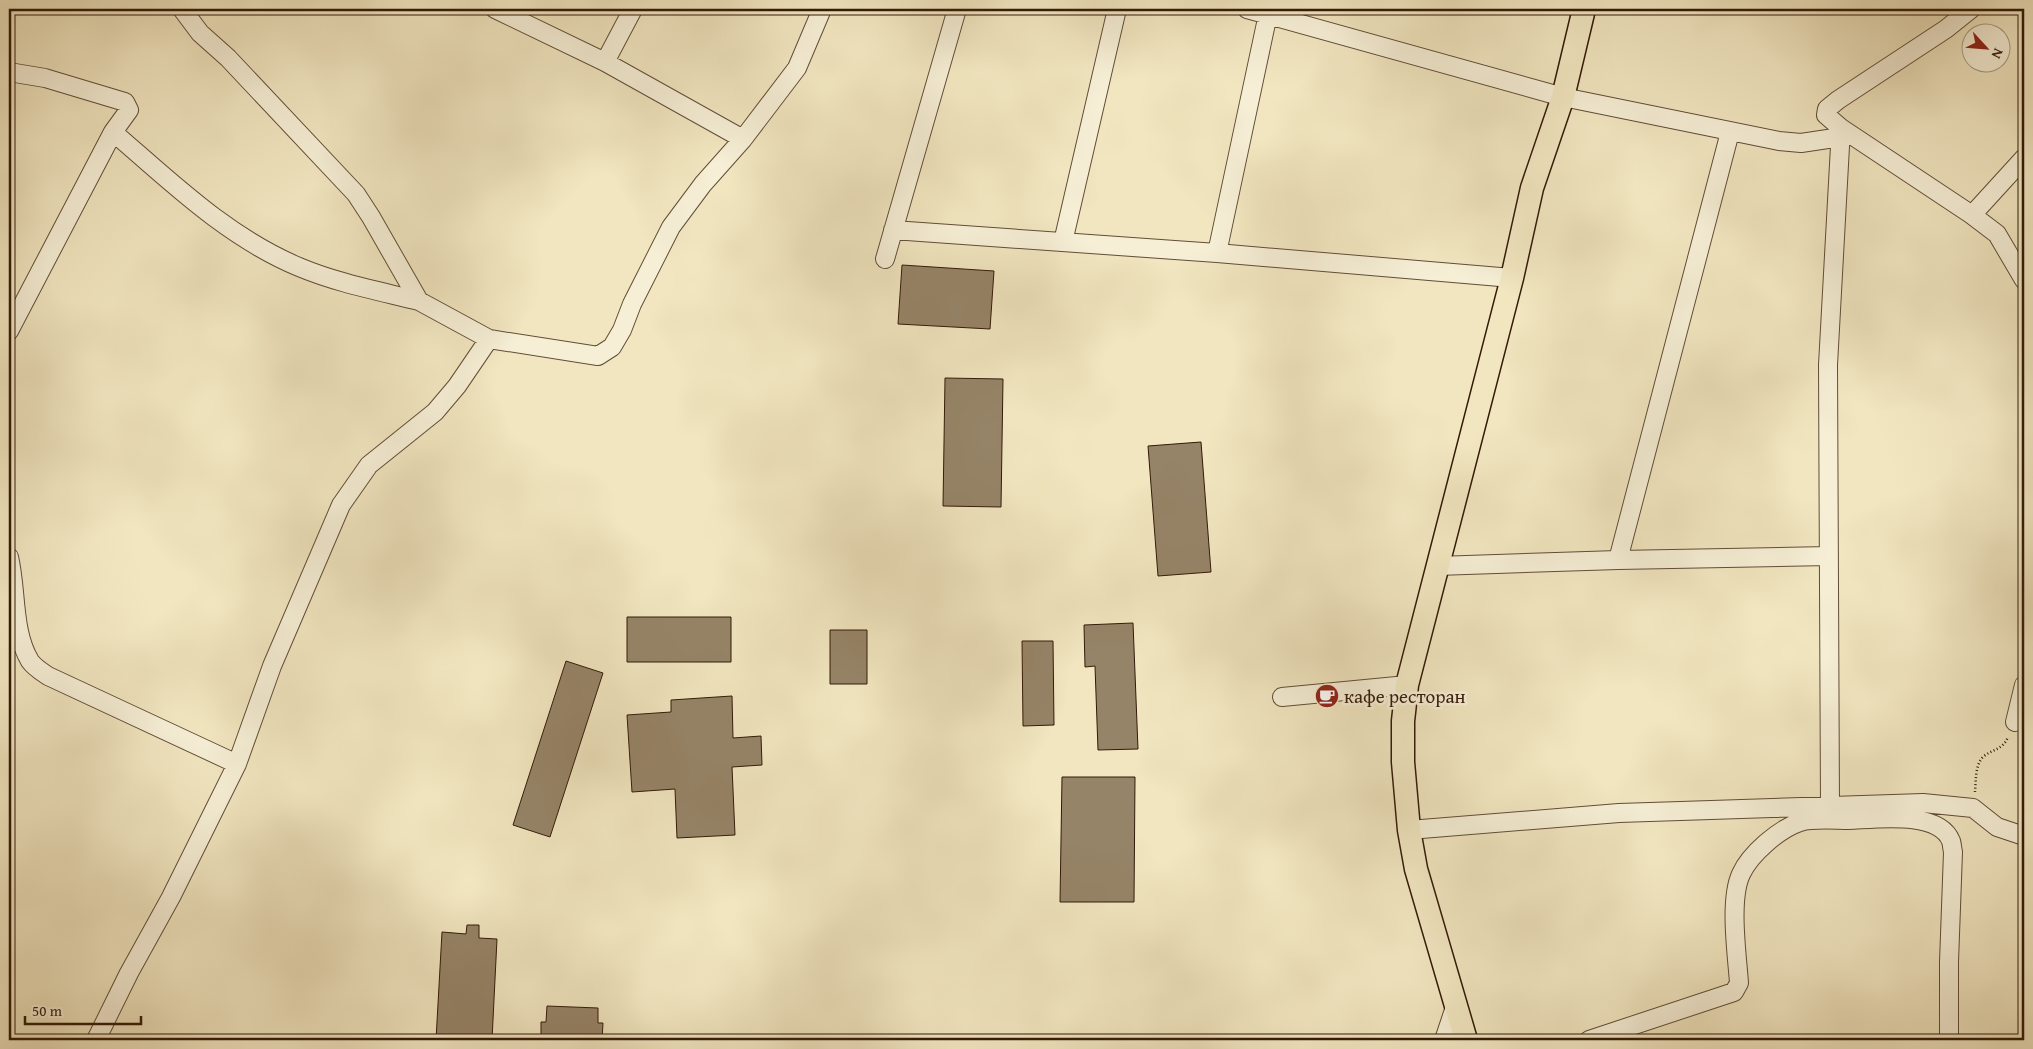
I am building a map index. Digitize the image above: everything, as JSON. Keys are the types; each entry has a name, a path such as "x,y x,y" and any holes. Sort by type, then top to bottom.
{"main road":[{"path":"1466,1040 1416,869 1408,830 1403,762 1403,721 1406,685 1512,278 1532,188 1563,97 1584,9"}],"street":[{"path":"182,9 200,33 228,58 356,194 419,301"},
{"path":"495,9 606,62 743,139"},
{"path":"606,62 633,9"},
{"path":"113,132 229,229 298,267 324,276 419,301 489,339 598,356 612,347 622,330 635,296 670,227 703,184 743,139 797,68 822,9"},
{"path":"885,259 957,9"},
{"path":"1063,242 1117,9"},
{"path":"1247,9 1563,97 1730,132 1801,144 1841,133"},
{"path":"1972,9 1946,29 1830,106 1826,109 1826,115 1841,133 1972,215 1998,234 2024,280"},
{"path":"1217,253 1268,14"},
{"path":"9,72 45,78 125,102 129,110 113,132 9,331"},
{"path":"1618,560 1730,132"},
{"path":"1830,807 1828,365 1841,133"},
{"path":"1972,215 2024,158"},
{"path":"893,230 1217,253 1512,278"},
{"path":"96,1040 129,973 171,898 237,764 272,666 342,505 369,465 440,406 457,386 489,339"},
{"path":"1437,566 1829,556"},
{"path":"9,557 21,638 30,662 48,676 237,764"},
{"path":"1282,697 1406,685"},
{"path":"2015,722 2024,685"},
{"path":"1408,830 1618,813 1923,803 1973,808 1997,827 2024,836"},
{"path":"1589,1040 1612,1036 1734,992 1739,983 1735,896 1738,881 1754,856 1779,832 1801,821 1915,818 1934,825 1945,832 1951,840 1953,852 1949,962 1949,1040"},
{"path":"1444,1040 1455,1006"}],"path":[{"path":"1973,808 1979,763 1983,757 2000,749 2006,742 2015,722"}],"building":[{"path":"902,265 994,271 990,329 898,324"},
{"path":"945,378 1003,379 1001,507 943,506"},
{"path":"1201,442 1211,572 1158,576 1148,446"},
{"path":"627,617 731,617 731,662 627,662"},
{"path":"1133,623 1138,749 1098,750 1095,666 1085,667 1084,625"},
{"path":"830,630 867,630 867,684 830,684"},
{"path":"1022,641 1053,641 1054,725 1023,726"},
{"path":"566,661 603,673 550,837 513,825"},
{"path":"732,696 733,738 761,736 762,765 732,767 735,835 677,838 675,789 632,792 627,715 671,712 671,700"},
{"path":"1062,777 1135,777 1134,902 1060,902"},
{"path":"467,925 479,925 479,938 497,939 492,1040 436,1040 442,932 466,934"},
{"path":"547,1006 598,1008 598,1023 603,1023 602,1040 541,1040 541,1022 546,1022"}],"place":[{"name":"кафе ресторан","path":"1327,696"}]}
